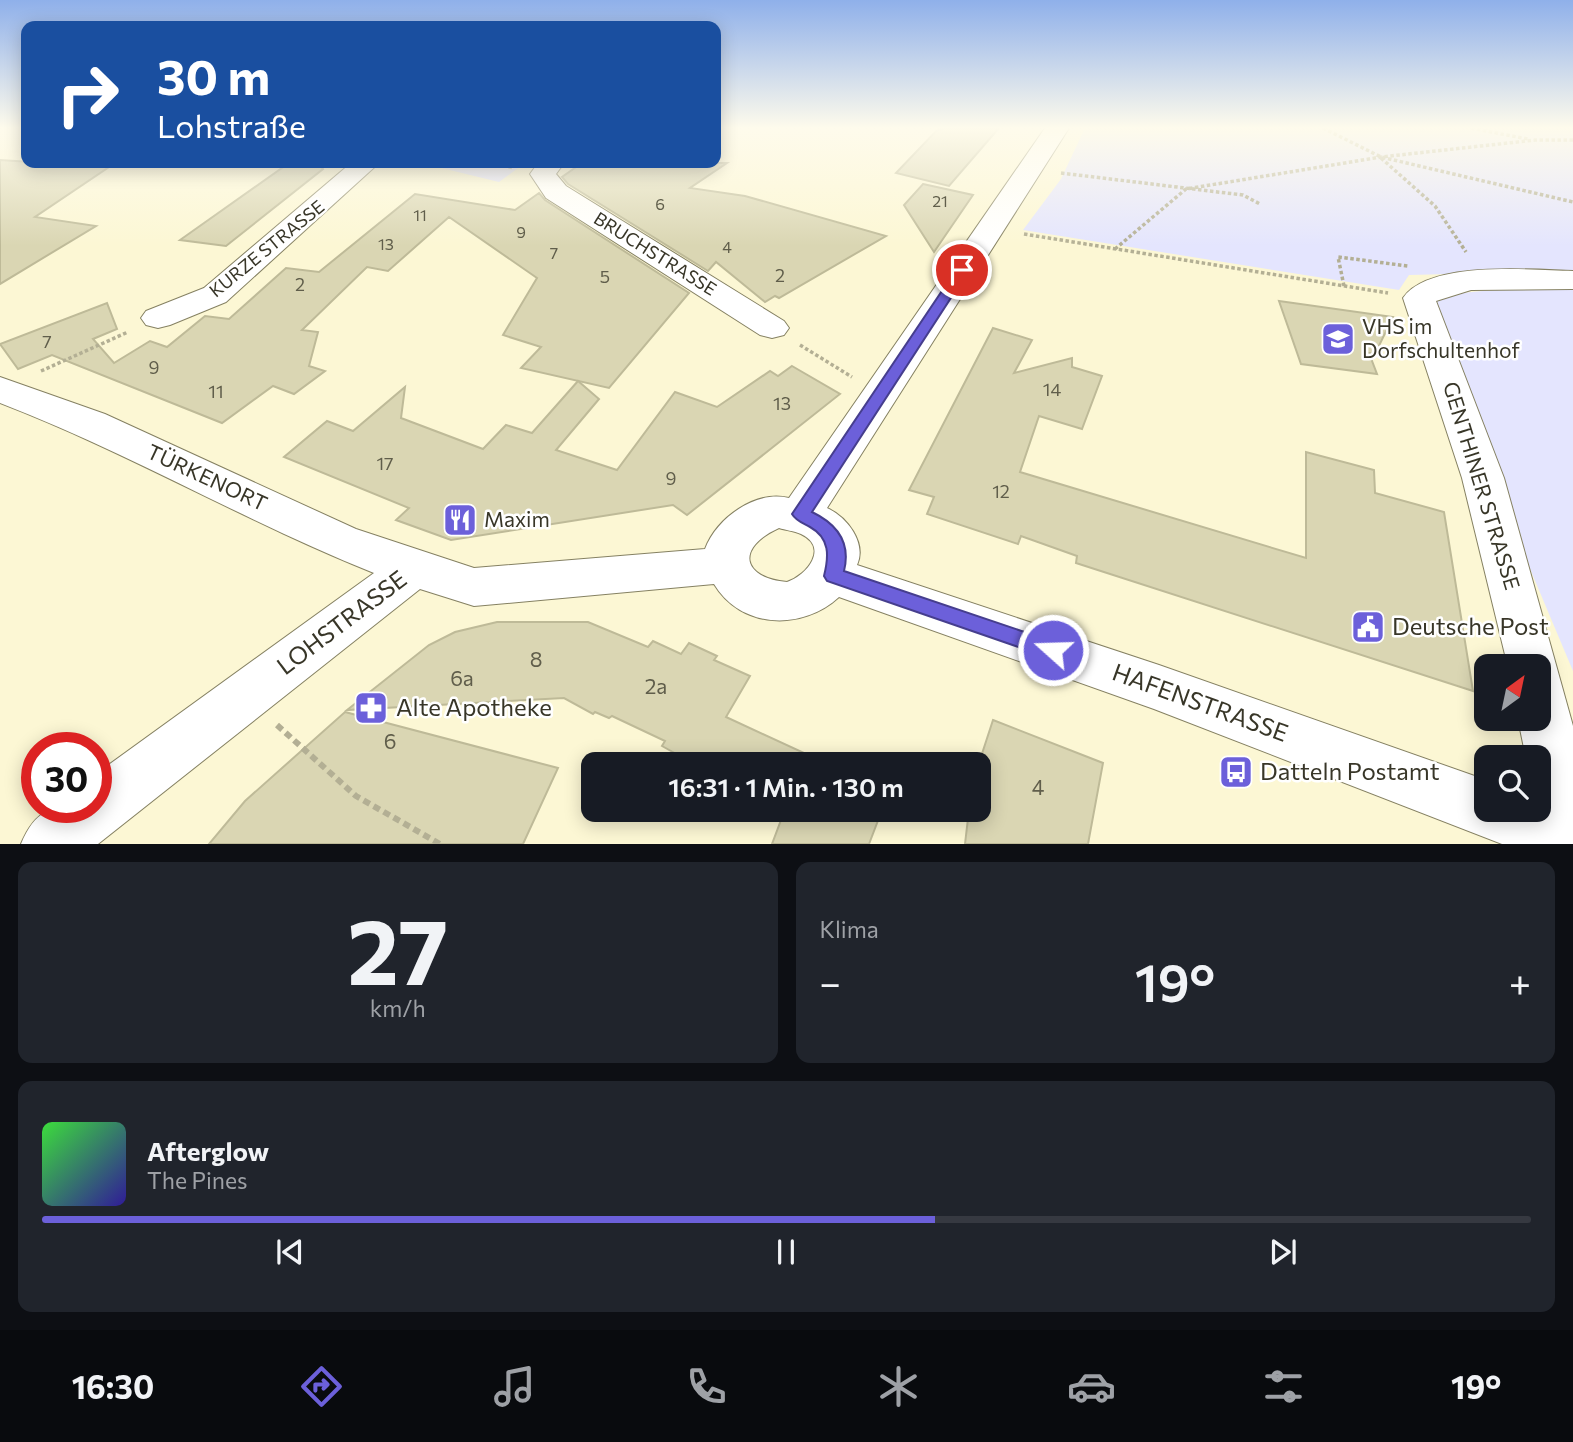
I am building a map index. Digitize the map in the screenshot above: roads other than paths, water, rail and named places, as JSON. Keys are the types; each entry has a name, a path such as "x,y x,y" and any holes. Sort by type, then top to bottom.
{"street":[{"path":"801,514 1030,167"},
{"name":"KURZE STRASSE","path":"158,318 215,295 360,168"},
{"name":"BRUCHSTRASSE","path":"547,168 556,192 772,328"},
{"name":"GENTHINER STRASSE","path":"1530,654 1483,478 1417,282 1430,289 1450,284 1573,280"},
{"name":"TÜRKENORT","path":"0,389 91,423 340,541 413,569"},
{"path":"778,512 801,514 820,524 834,538 839,557 834,576 819,590 799,600 775,601 753,595 736,581 727,565 728,546 738,529 756,517 778,512"},
{"name":"LOHSTRASSE","path":"50,844 413,569 474,587 727,565"},
{"name":"HAFENSTRASSE","path":"834,576 1148,684 1474,805"},
{"path":"1548,732 1573,842"},
{"name":"HAFENSTRASSE","path":"1520,822 1573,842"}],"place":[{"name":"VHS im Dorfschultenhof","path":"1338,339"},
{"name":"Maxim","path":"460,520"},
{"name":"Deutsche Post","path":"1368,627"},
{"name":"Alte Apotheke","path":"371,708"},
{"name":"Datteln Postamt","path":"1236,772"}]}
